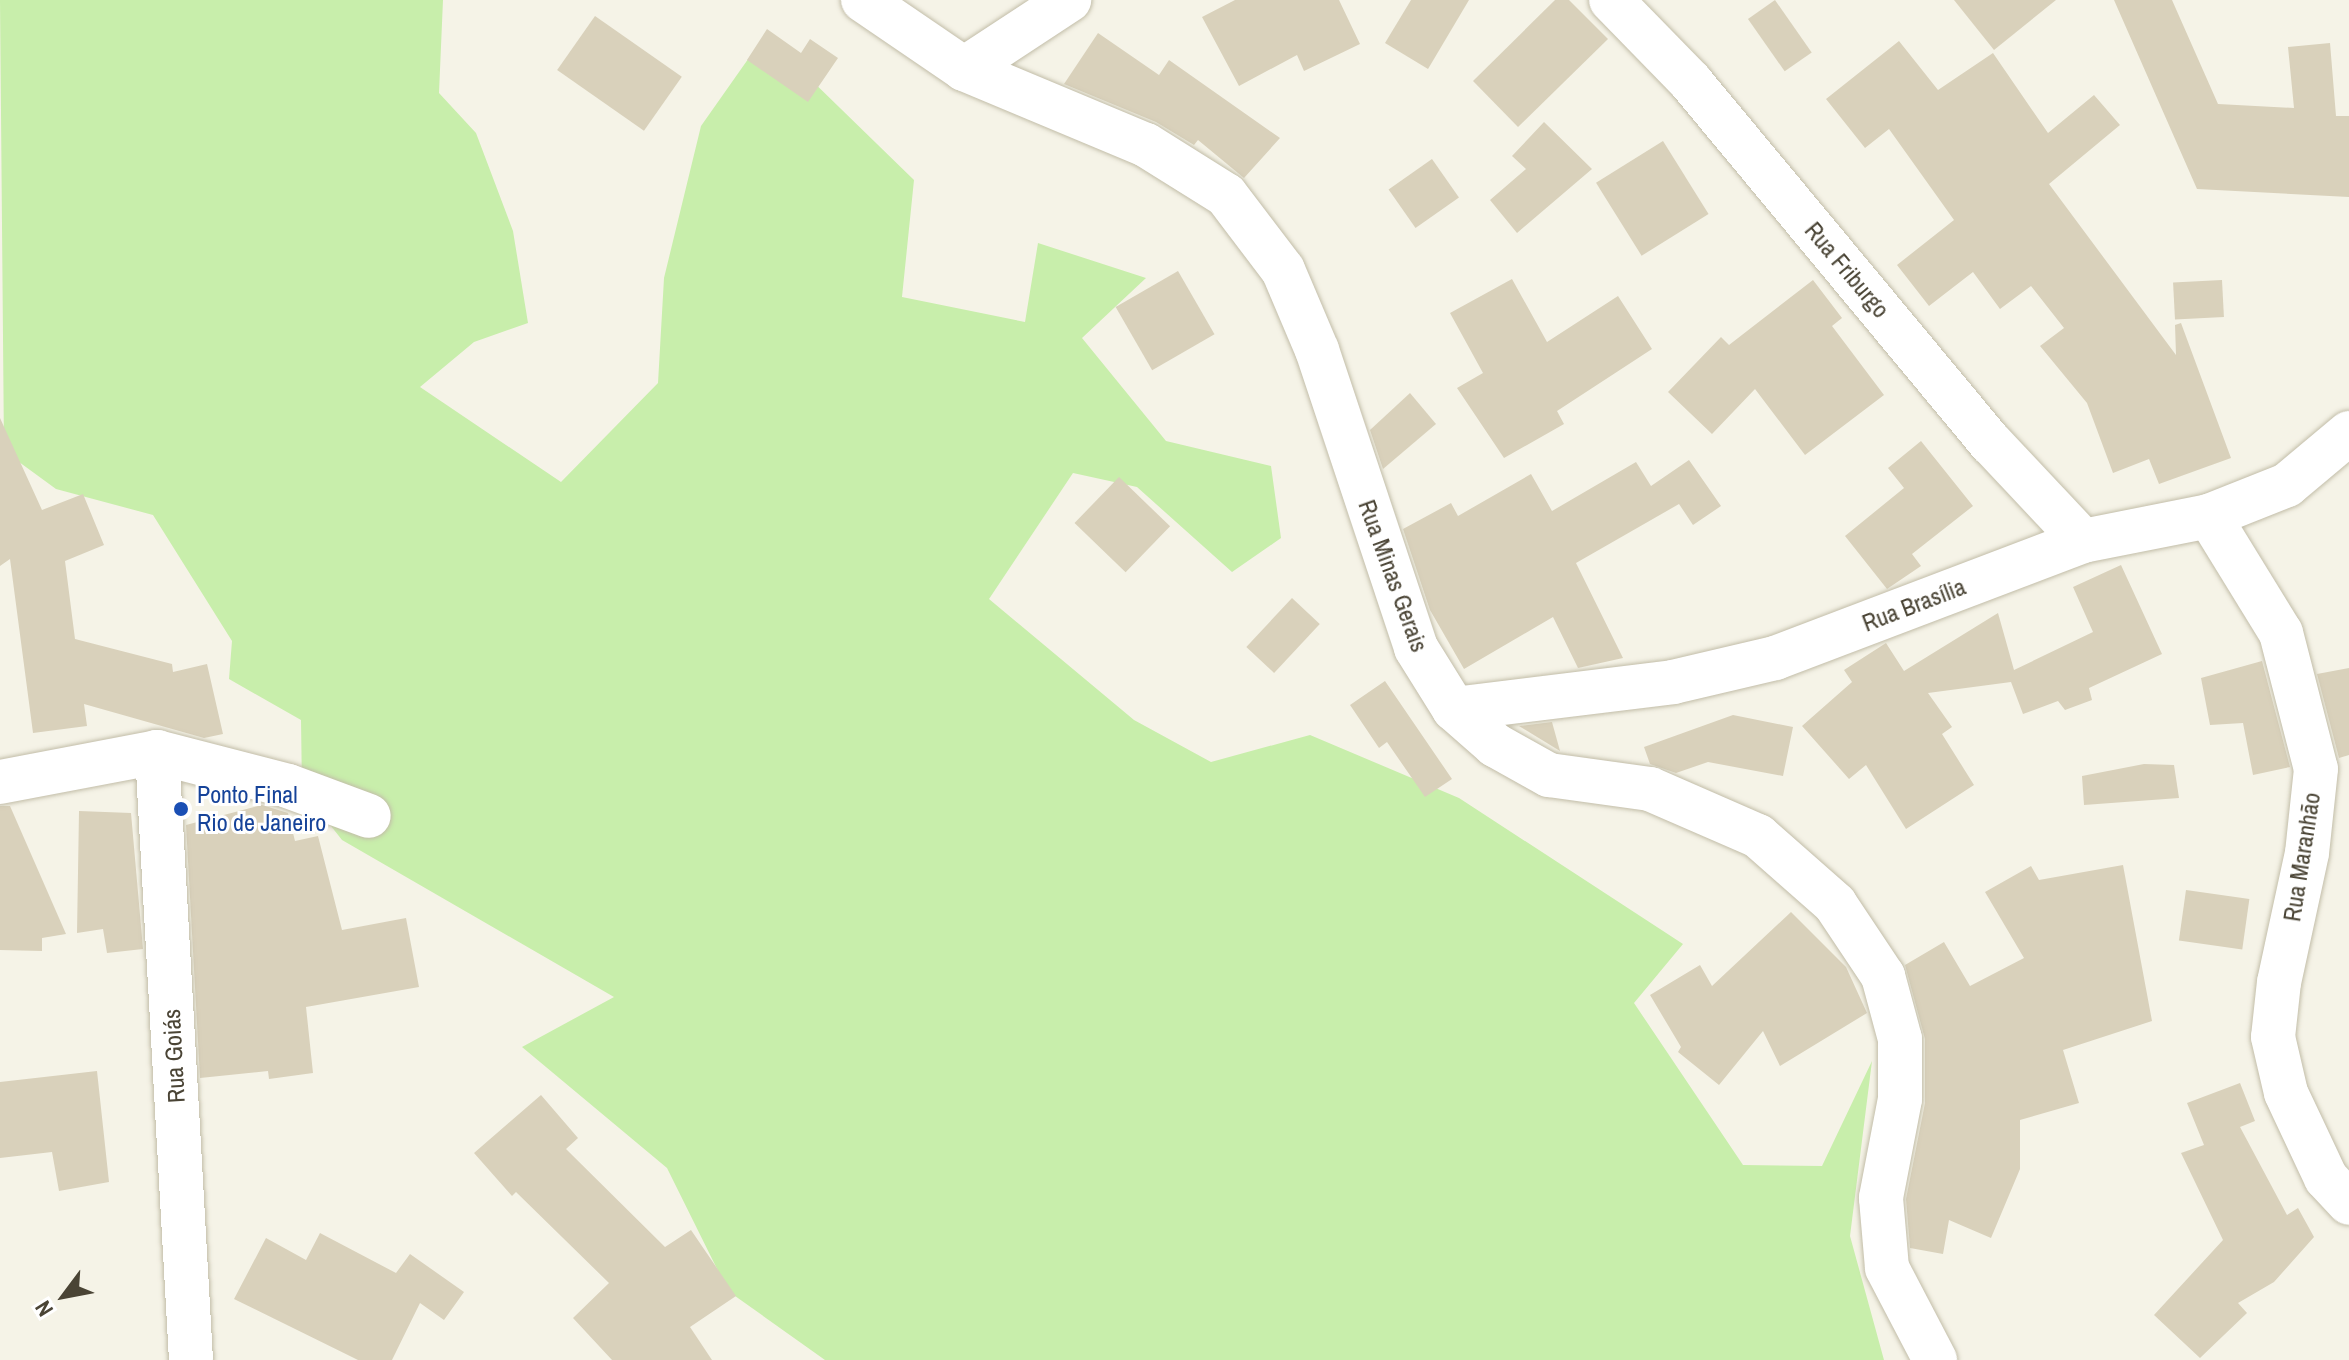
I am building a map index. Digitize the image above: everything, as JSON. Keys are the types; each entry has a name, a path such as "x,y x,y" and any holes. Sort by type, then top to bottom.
{"street":[{"name":"Rua Minas Gerais","path":"863,0 964,69 1146,145 1226,195 1283,270 1317,350 1416,648 1454,709 1495,745 1549,775 1650,789 1758,836 1835,904 1883,976 1900,1039 1900,1099 1881,1198 1887,1268 1935,1360"},
{"path":"964,69 1069,0"},
{"name":"Rua Friburgo","path":"1611,0 1690,81 1991,443 2083,541"},
{"name":"Rua Brasília","path":"1454,709 1673,682 1775,658 2083,541 2209,516 2287,485 2349,433"},
{"name":"Rua Maranhão","path":"2209,516 2281,633 2316,769 2307,853 2279,982 2273,1037 2286,1093 2326,1178 2349,1203"},
{"path":"0,782 157,752 288,786 369,816"},
{"name":"Rua Goiás","path":"157,752 191,1360"}],"green space":[{"path":"0,0 443,0 439,93 476,133 513,231 528,323 474,342 420,387 561,482 658,383 664,278 701,126 765,35 914,180 902,297 1025,322 1038,243 1146,278 1082,338 1166,441 1271,466 1281,538 1232,572 1137,487 1073,473 989,599 1134,720 1211,762 1310,735 1459,798 1683,944 1634,1003 1743,1165 1822,1166 1872,1061 1850,1236 1884,1360 825,1360 728,1291 667,1168 522,1047 614,997 342,840 302,789 301,720 229,679 232,641 153,515 56,489 4,451"}],"building":[{"path":"1235,0 1339,0 1360,44 1304,71 1297,55 1239,86 1202,17"},
{"path":"1411,0 1469,0 1428,69 1385,43"},
{"path":"1555,0 1569,0 1608,39 1518,127 1473,81"},
{"path":"1775,0 1812,52 1785,71 1748,19"},
{"path":"1954,0 2056,0 1994,50"},
{"path":"2114,0 2172,0 2218,104 2294,108 2288,47 2330,43 2336,116 2349,116 2349,197 2197,189"},
{"path":"595,16 682,77 644,131 557,70"},
{"path":"767,29 801,53 810,39 838,58 808,102 747,60"},
{"path":"1098,33 1159,75 1169,60 1280,138 1244,178 1198,140 1194,145 1156,122 1064,84"},
{"path":"1899,41 1938,90 1993,53 2048,133 2094,95 2120,125 2049,184 2176,355 2175,325 2181,323 2231,458 2159,484 2149,459 2113,473 2087,403 2040,346 2064,328 2031,286 2000,309 1973,272 1929,306 1897,265 1954,220 1889,129 1865,148 1826,99"},
{"path":"1544,122 1592,169 1517,233 1490,200 1526,169 1512,156"},
{"path":"1663,141 1709,214 1642,256 1596,183"},
{"path":"1432,159 1459,198 1416,228 1389,189"},
{"path":"1178,271 1214,334 1152,370 1116,307"},
{"path":"1512,279 1547,342 1618,296 1652,349 1557,411 1564,424 1504,458 1457,388 1483,373 1450,313"},
{"path":"1813,280 1842,318 1832,326 1884,395 1805,455 1755,389 1712,434 1668,392 1721,337 1729,345"},
{"path":"2222,280 2224,317 2175,320 2173,283"},
{"path":"1410,393 1436,424 1383,469 1370,430"},
{"path":"0,418 42,510 83,494 104,545 65,561 75,639 172,664 173,672 207,664 223,734 204,738 84,704 87,726 33,733 10,559 0,566"},
{"path":"1921,441 1973,506 1912,554 1921,566 1887,589 1845,536 1904,488 1888,468"},
{"path":"1689,460 1721,506 1693,525 1679,504 1576,563 1623,658 1578,668 1553,617 1464,669 1430,610 1403,529 1451,503 1458,516 1531,474 1552,511 1636,462 1651,486"},
{"path":"1119,477 1170,526 1126,572 1075,523"},
{"path":"2121,565 2162,654 2089,688 2092,700 2065,710 2058,701 2023,714 2011,682 1928,693 1952,727 1942,734 1974,785 1906,829 1866,765 1849,779 1802,726 1852,682 1844,670 1886,643 1904,671 1998,613 2014,670 2093,632 2073,587"},
{"path":"1292,598 1320,624 1274,673 1246,647"},
{"path":"2262,661 2290,767 2253,775 2243,723 2210,725 2201,678"},
{"path":"2349,668 2349,755 2339,758 2317,674"},
{"path":"1385,681 1452,779 1425,797 1387,742 1379,748 1350,705"},
{"path":"1733,715 1793,727 1783,776 1708,762 1676,773 1650,764 1644,747"},
{"path":"1552,722 1560,751 1519,726"},
{"path":"2144,764 2174,765 2179,798 2084,805 2082,776"},
{"path":"262,805 288,813 295,841 318,836 342,930 406,918 419,987 306,1007 313,1073 269,1079 268,1071 200,1078 186,825"},
{"path":"0,806 10,806 66,934 42,938 42,951 0,950"},
{"path":"79,811 131,813 143,949 107,953 103,929 77,933"},
{"path":"2123,865 2152,1021 2063,1050 2079,1103 2020,1120 2020,1169 1991,1238 1949,1220 1943,1254 1910,1248 1906,1199 1925,1103 1925,1039 1905,965 1944,942 1970,986 2024,958 1985,892 2031,866 2039,880"},
{"path":"2186,890 2249,899 2242,949 2179,941"},
{"path":"1791,912 1846,967 1867,1013 1780,1066 1763,1031 1719,1085 1678,1052 1681,1047 1650,995 1700,965 1712,986"},
{"path":"97,1071 109,1182 59,1191 52,1152 0,1158 0,1082"},
{"path":"2240,1083 2255,1121 2240,1127 2287,1215 2298,1208 2314,1237 2274,1282 2238,1303 2247,1313 2200,1358 2154,1315 2223,1240 2181,1153 2204,1145 2187,1103"},
{"path":"541,1095 578,1138 566,1149 665,1247 691,1230 736,1296 690,1327 712,1360 612,1360 573,1318 609,1283 516,1192 512,1196 474,1153"},
{"path":"320,1233 396,1273 410,1254 464,1292 444,1320 420,1303 392,1360 358,1360 234,1299 266,1238 306,1260"}],"place":[{"name":"Ponto Final Rio de Janeiro","path":"181,809"}]}
